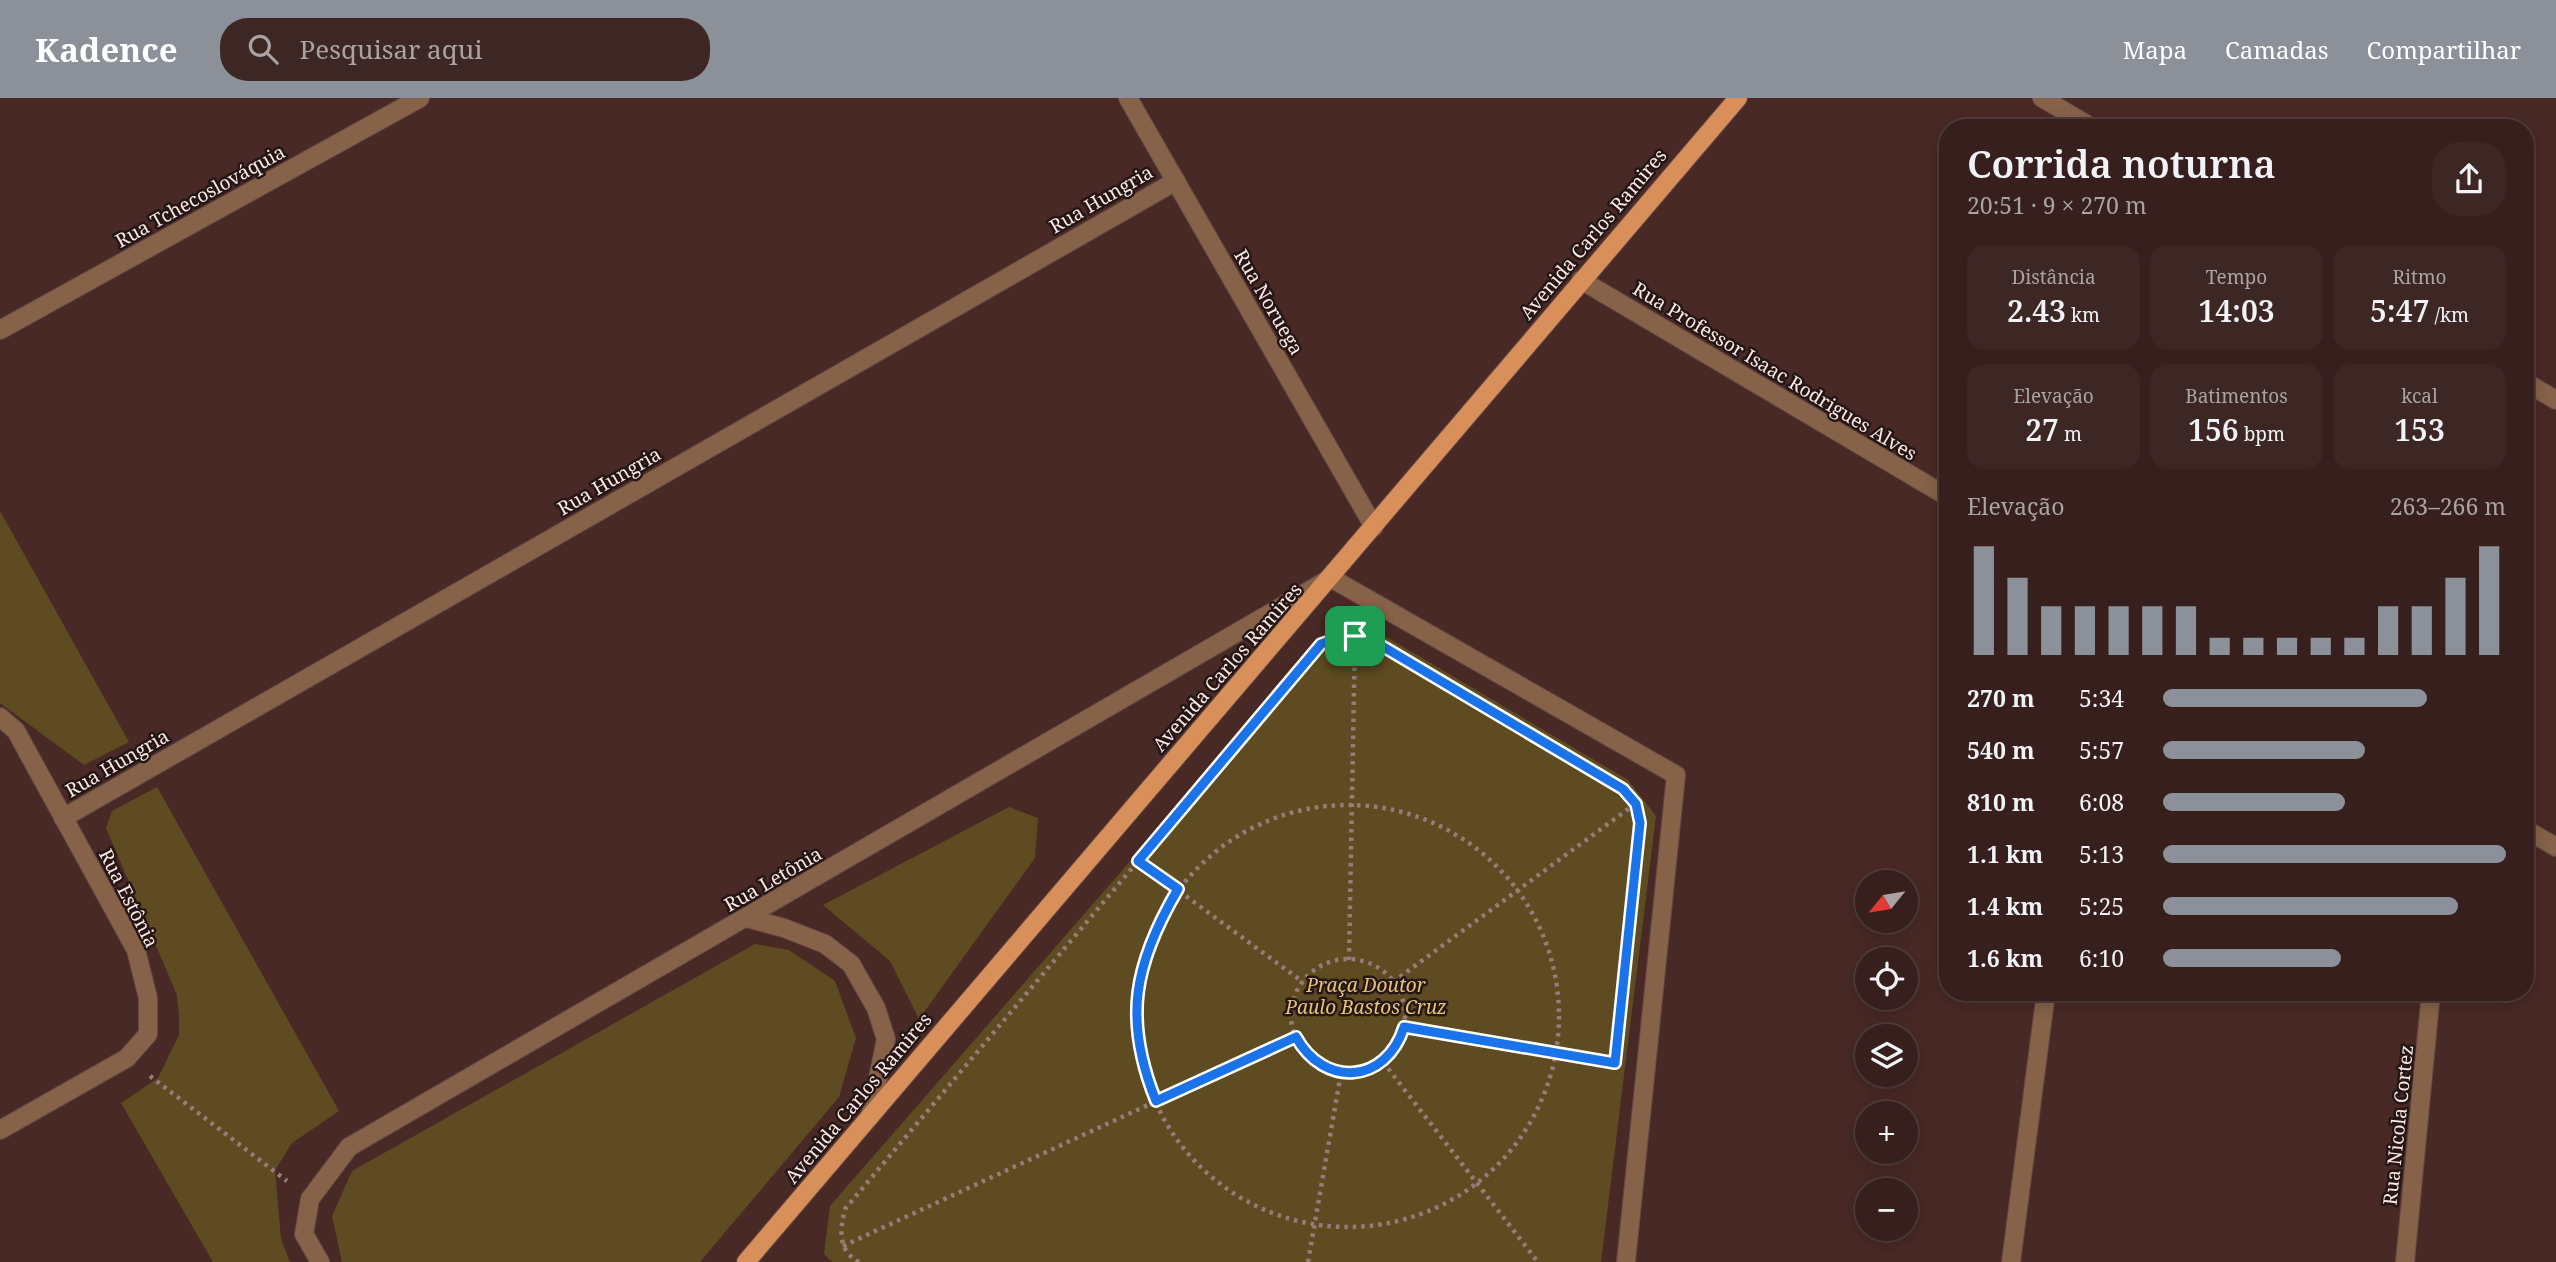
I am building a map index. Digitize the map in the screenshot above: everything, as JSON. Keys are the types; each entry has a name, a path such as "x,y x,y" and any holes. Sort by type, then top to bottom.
{"main road":[{"name":"Avenida Carlos Ramires","path":"746,1262 1738,98"}],"street":[{"name":"Rua Tchecoslováquia","path":"0,330 421,98"},
{"name":"Rua Noruega","path":"1128,98 1374,527"},
{"path":"2042,98 2078,119"},
{"name":"Rua Hungria","path":"63,818 1176,180"},
{"name":"Rua Professor Isaac Rodrigues Alves","path":"1581,281 1939,492"},
{"path":"2534,387 2556,400"},
{"path":"1331,578 1676,775 1626,1262"},
{"name":"Rua Letônia","path":"320,1262 304,1234 310,1199 349,1147 747,919 1331,578"},
{"name":"Rua Estônia","path":"0,717 16,731 136,950 148,998 148,1034 127,1058 0,1130"},
{"path":"2534,834 2556,847"},
{"path":"747,919 784,928 825,944 851,964 876,1008 886,1039 870,1117"},
{"path":"2011,1262 2045,1001"},
{"name":"Rua Nicola Cortez","path":"2405,1262 2430,1001"}],"path":[{"path":"1349,960 1355,636"},
{"path":"859,1262 852,1258 843,1246 840,1233 845,1209 1321,644 1330,639 1355,636 1377,643 1623,789 1636,804 1640,823"},
{"path":"1393,982 1636,804"},
{"path":"1351,805 1405,812 1443,827 1490,860 1518,890 1545,939 1556,980 1560,1017 1549,1084 1534,1119 1514,1149 1496,1169 1440,1208 1404,1222 1352,1229 1314,1226 1270,1214 1246,1202 1222,1186 1176,1140 1156,1101 1139,1051 1138,991 1144,957 1156,927 1178,889 1215,851 1262,822 1303,809 1351,805"},
{"path":"1138,861 1303,982"},
{"path":"1349,960 1373,965 1393,982 1404,1008 1404,1027 1398,1045 1383,1062 1360,1072 1341,1073 1323,1067 1302,1049 1296,1037 1292,1012 1294,1000 1303,982 1322,966 1349,960"},
{"path":"1404,1027 1615,1063"},
{"path":"843,1246 1296,1037"},
{"path":"1613,1076 1616,1050"},
{"path":"127,1058 310,1199"},
{"path":"1383,1062 1538,1262"},
{"path":"1308,1262 1341,1073"}],"green space":[{"path":"0,511 129,742 84,765 0,703"},
{"name":"Praça Doutor Paulo Bastos Cruz","path":"1341,619 1373,629 1628,780 1656,816 1601,1262 832,1262 824,1254 830,1206"},
{"path":"157,787 339,1111 292,1143 275,1170 281,1239 290,1262 213,1262 121,1103 158,1078 179,1035 177,995 106,828 112,811"},
{"path":"1009,807 1038,818 1035,858 919,1019 890,961 823,905"},
{"path":"755,944 789,950 835,981 856,1038 839,1097 700,1262 342,1262 332,1216 352,1171"}],"route":[{"path":"1347,635 1355,636 1377,643 1623,789 1636,804 1640,823 1615,1063 1404,1027 1398,1045 1390,1055 1375,1067 1360,1072 1341,1073 1323,1067 1302,1049 1296,1037 1156,1101 1139,1051 1136,1014 1138,991 1144,957 1156,927 1178,889 1138,861 1321,644 1347,635"}]}
